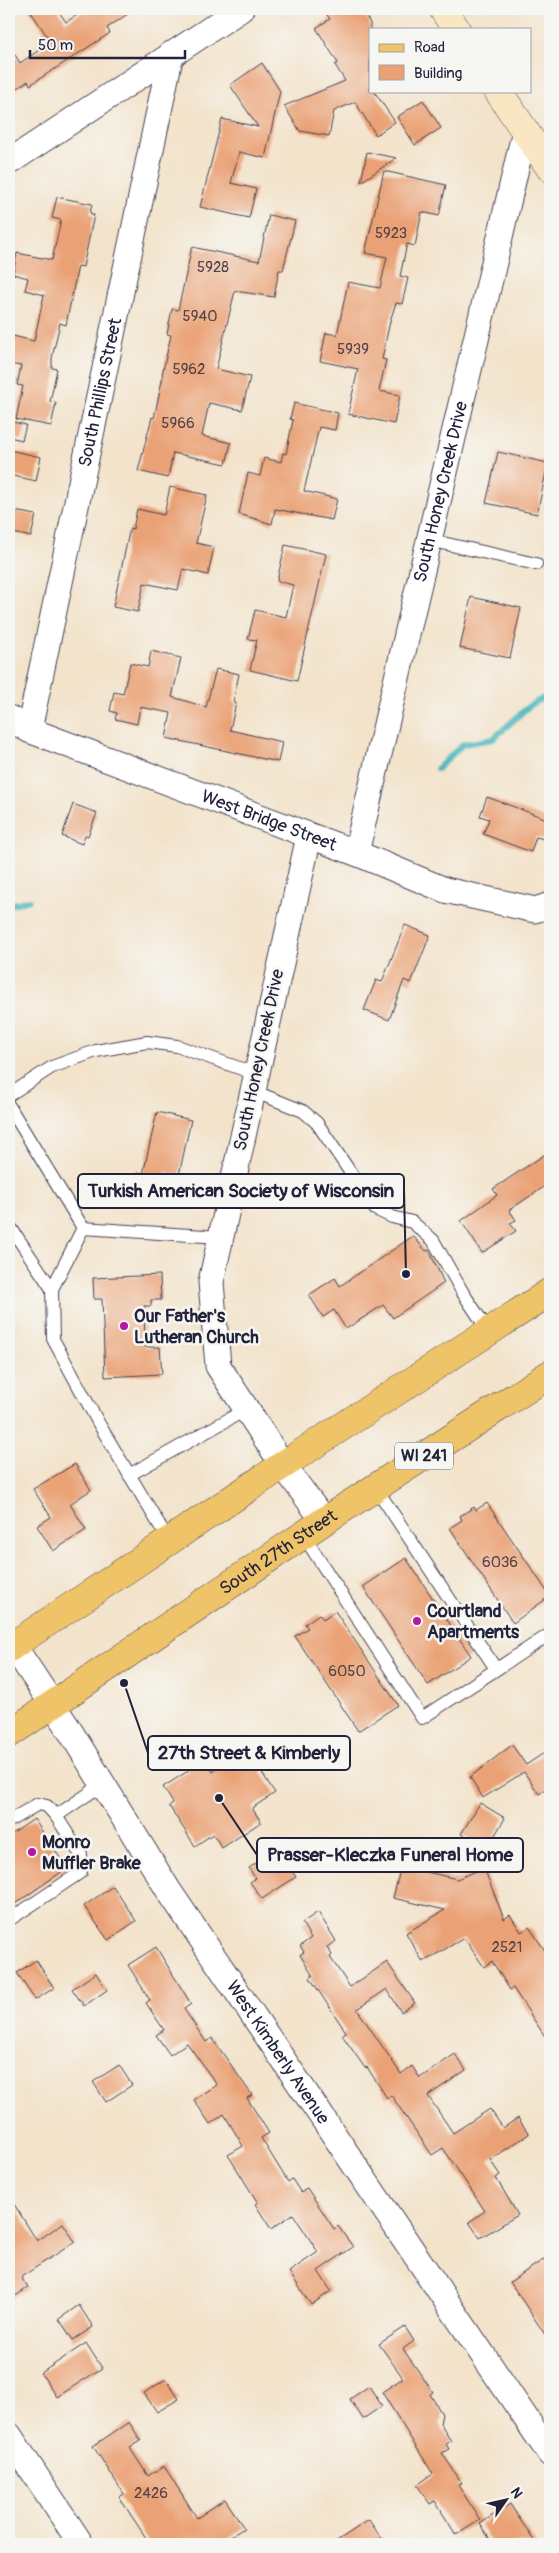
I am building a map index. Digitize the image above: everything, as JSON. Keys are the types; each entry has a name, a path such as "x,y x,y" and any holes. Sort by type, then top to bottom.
{"main road":[{"path":"11,1647 283,1464 550,1292"},
{"name":"South 27th Street","path":"9,1734 313,1528 550,1374"}],"street":[{"path":"9,162 241,9"},
{"path":"442,9 455,28"},
{"name":"South Phillips Street","path":"19,724 171,54"},
{"path":"499,92 550,168"},
{"name":"South Honey Creek Drive","path":"356,853 525,130"},
{"name":"West Bridge Street","path":"19,724 356,853 445,890 543,907"},
{"name":"South Honey Creek Drive","path":"309,836 211,1282 218,1366 283,1464 313,1528"},
{"name":"West Kimberly Avenue","path":"11,1647 53,1705 169,1891 550,2454"},
{"path":"9,2435 81,2544"}],"lane":[{"path":"429,540 536,564"},
{"path":"9,1095 52,1067 96,1051 147,1042 177,1046 255,1082 303,1111 318,1123 375,1209 392,1217 412,1222 433,1240 462,1293 489,1332"},
{"path":"9,1106 83,1228"},
{"path":"9,1225 52,1289"},
{"path":"83,1228 220,1237"},
{"path":"83,1228 52,1289 53,1338 129,1475 169,1541"},
{"path":"129,1475 246,1409"},
{"path":"376,1488 496,1669"},
{"path":"313,1528 422,1718 550,1634"},
{"path":"56,1816 103,1784"},
{"path":"9,1821 38,1804 47,1806 56,1816 81,1855 81,1872 9,1920"}],"building":[{"path":"29,9 57,9 66,22 87,9 135,9 107,28 110,33 30,85 28,81 9,94 9,45 20,63 51,42"},
{"path":"323,9 361,9 370,23 369,92 375,92 395,122 376,135 355,102 334,111 329,136 300,131 284,106 345,81 335,65 338,63 316,28 330,19"},
{"path":"262,63 280,91 265,158 239,152 231,183 256,189 249,218 200,207 222,119 258,127 230,85"},
{"path":"423,100 441,128 415,145 397,117"},
{"path":"367,152 396,158 361,182"},
{"path":"384,171 446,185 439,216 422,212 415,246 407,244 400,276 408,278 402,304 396,303 390,321 382,359 386,360 379,391 400,395 394,424 348,414 358,369 320,361 326,333 337,335 348,282 380,288 387,257 365,253"},
{"path":"57,197 92,204 90,213 94,215 83,267 78,266 66,325 60,323 52,358 52,368 57,369 50,402 56,403 51,426 16,419 23,386 17,385 21,366 9,364 9,354 13,336 34,341 44,295 25,290 28,278 13,274 17,253 52,260 61,220 52,218"},
{"path":"269,215 295,221 283,270 279,270 274,297 235,291 216,369 250,377 242,410 209,403 202,436 231,443 226,464 173,453 168,478 138,471 152,417 154,418 163,376 171,335 167,334 172,309 178,310 192,247 259,261"},
{"path":"294,403 338,413 335,430 319,427 304,491 337,499 332,520 275,509 272,524 239,514 248,473 260,476 264,458 281,462 283,453 286,454 293,420 290,419"},
{"path":"9,421 26,425 22,440 9,437"},
{"path":"9,450 41,457 36,481 9,475"},
{"path":"498,452 548,463 537,514 486,503"},
{"path":"170,487 207,495 196,543 214,547 208,575 183,569 178,590 144,583 138,612 113,607 130,528 133,529 137,509 164,515"},
{"path":"9,510 36,515 31,537 9,532"},
{"path":"285,545 326,554 297,681 250,670 257,640 248,639 255,610 286,617 293,585 277,581"},
{"path":"471,597 521,608 510,658 460,648"},
{"path":"151,651 181,658 172,697 206,707 216,669 239,674 233,702 236,703 230,730 282,742 278,762 166,738 171,713 140,707 137,724 115,719 117,713 110,711 114,692 123,694 130,663 148,667"},
{"path":"487,797 550,820 544,839 536,837 531,852 483,834 489,819 480,816"},
{"path":"73,804 97,813 88,836 85,835 82,844 62,836"},
{"path":"405,925 430,935 411,983 404,980 389,1020 364,1010 376,980 382,982"},
{"path":"157,1112 191,1120 179,1175 166,1172 158,1204 132,1198 138,1172 143,1174"},
{"path":"550,1151 550,1183 509,1210 516,1220 510,1223 516,1231 482,1253 461,1221 497,1195 493,1189"},
{"path":"413,1236 426,1251 429,1250 444,1283 393,1318 383,1305 346,1329 334,1310 323,1317 309,1295 335,1278 340,1286"},
{"name":"Our Father's Lutheran Church","path":"160,1275 161,1300 151,1300 151,1306 144,1306 145,1347 160,1347 162,1374 105,1377 102,1299 94,1299 93,1278"},
{"path":"75,1464 91,1490 70,1504 86,1530 53,1551 37,1526 51,1517 33,1489"},
{"path":"487,1503 550,1596 513,1623 450,1528 462,1520 460,1516 474,1507 476,1510"},
{"name":"Courtland Apartments","path":"406,1558 471,1656 428,1685 363,1587"},
{"path":"335,1611 398,1705 358,1731 295,1636 308,1628 305,1624 319,1614 323,1619"},
{"path":"194,1742 213,1772 247,1750 275,1793 252,1808 261,1822 222,1848 213,1834 195,1846 169,1806 173,1803 163,1787 188,1771 177,1753"},
{"path":"512,1745 526,1765 550,1749 550,1786 539,1794 524,1772 483,1798 470,1777"},
{"path":"480,1803 505,1818 486,1850 461,1834"},
{"name":"Monro Muffler Brake","path":"34,1819 67,1868 9,1908 9,1836"},
{"path":"277,1849 296,1877 262,1899 250,1882 255,1878 249,1868"},
{"path":"401,1866 457,1879 484,1868 504,1919 510,1915 521,1932 529,1927 550,1958 550,2044 513,1988 510,1990 492,1961 484,1967 464,1938 423,1962 406,1933 445,1910 393,1898"},
{"path":"113,1886 136,1921 108,1940 84,1906"},
{"path":"318,1912 336,1941 327,1947 332,1955 330,1957 350,1987 387,1962 415,2003 401,2012 387,1989 357,2009 401,2074 412,2066 420,2078 455,2054 466,2070 428,2096 453,2133 490,2109 503,2128 518,2118 529,2134 490,2160 500,2175 496,2178 518,2215 480,2238 469,2222 485,2211 443,2148 432,2155 391,2095 387,2098 367,2067 365,2068 342,2035 346,2032 310,1978 313,1976 300,1955 304,1952 300,1946 311,1938 302,1923"},
{"path":"156,1947 191,2004 184,2009 206,2042 212,2038 252,2095 247,2098 269,2133 261,2138 288,2182 292,2179 301,2193 307,2188 334,2229 338,2226 353,2247 318,2271 331,2291 311,2305 289,2272 318,2252 293,2214 271,2229 255,2204 258,2203 228,2155 243,2146 224,2114 210,2124 194,2100 217,2085 187,2043 170,2055 156,2035 164,2030 146,2003 150,2000 128,1965"},
{"path":"36,1960 54,1988 35,2000 17,1973"},
{"path":"96,1973 107,1990 84,2006 72,1989"},
{"path":"119,2065 132,2085 106,2102 93,2082"},
{"path":"9,2196 37,2241 63,2223 75,2242 21,2277 28,2288 9,2300"},
{"path":"550,2255 550,2342 510,2282"},
{"path":"79,2305 93,2327 73,2340 59,2319"},
{"path":"405,2327 414,2341 403,2349 433,2392 430,2394 442,2414 440,2424 451,2441 446,2444 449,2449 442,2453 462,2483 458,2485 480,2520 456,2535 435,2501 430,2504 417,2485 433,2474 382,2392 403,2378 379,2344"},
{"path":"86,2343 102,2368 57,2397 41,2373"},
{"path":"166,2379 179,2399 157,2412 144,2393"},
{"path":"369,2386 382,2406 363,2419 350,2399"},
{"path":"129,2422 141,2441 130,2448 148,2476 164,2466 197,2518 225,2499 244,2528 218,2544 150,2544 119,2497 124,2494 93,2446"},
{"path":"510,2504 536,2544 493,2544 480,2524"},
{"path":"369,2520 385,2544 332,2544"}],"waterway":[{"path":"437,769 463,744 493,739 529,706 550,694"},
{"path":"9,905 29,900"}],"place":[{"name":"Turkish American Society of Wisconsin","path":"406,1274"},
{"name":"Our Father's Lutheran Church","path":"124,1326"},
{"name":"Courtland Apartments","path":"417,1621"},
{"name":"27th Street & Kimberly","path":"124,1683"},
{"name":"Prasser-Kleczka Funeral Home","path":"219,1798"},
{"name":"Monro Muffler Brake","path":"32,1852"}]}
